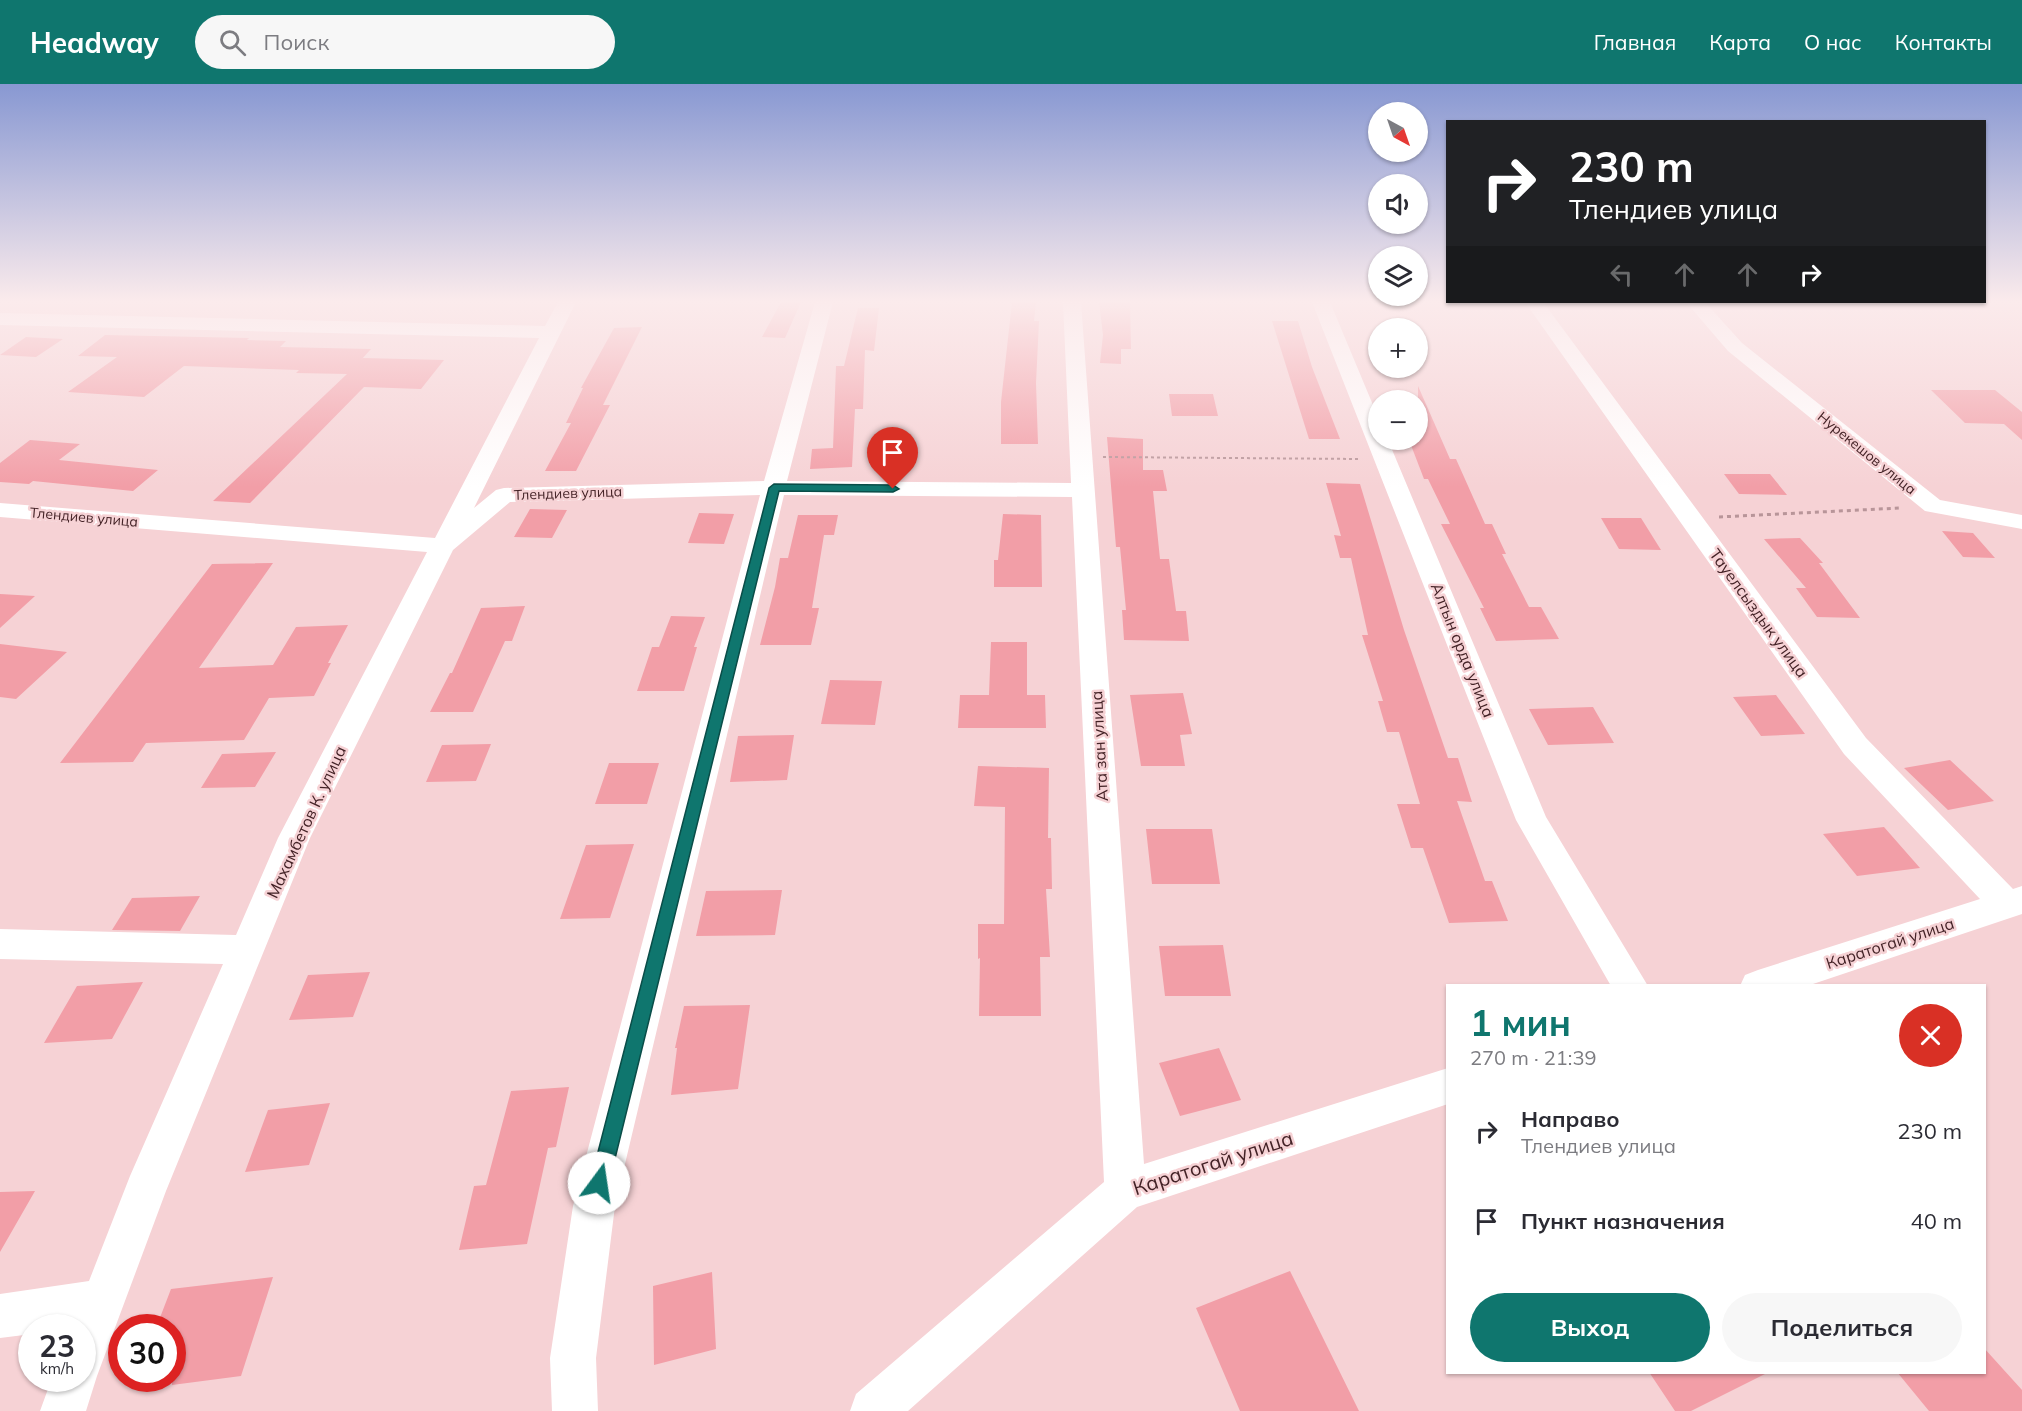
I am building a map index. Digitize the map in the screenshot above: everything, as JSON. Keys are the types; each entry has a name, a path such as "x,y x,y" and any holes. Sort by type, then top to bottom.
{"street":[{"name":"Махамбетов К. улица","path":"96,1322 145,1191 294,838 536,364"},
{"path":"574,1411 573,1358 594,1206 774,488 807,364"},
{"name":"Ата зан улица","path":"1076,364 1125,1191"},
{"name":"Алтын орда улица","path":"1346,364 1532,820 1629,984"},
{"name":"Тауелсыздык улица","path":"1579,364 1856,746 2014,902"},
{"name":"Нурекешов улица","path":"1756,364 1933,506"},
{"name":"Тлендиев улица","path":"0,510 443,546 504,495 774,488 1084,490"},
{"path":"1933,506 2022,522"},
{"name":"Каратогай улица","path":"1764,984 2014,902"},
{"path":"0,944 247,950"},
{"name":"Каратогай улица","path":"873,1411 1125,1191 1446,1087"},
{"path":"0,1316 104,1301"},
{"path":"63,1411 70,1392"}],"path":[{"path":"1082,457 1385,459"},
{"path":"1691,519 1933,506"}],"building":[{"path":"107,364 441,364 421,389 364,387 250,503 213,501 347,374 184,366 144,397 68,392"},
{"path":"594,364 624,364 603,405 610,405 576,471 545,471 571,423 566,423 583,388 581,388"},
{"path":"845,364 865,364 863,409 855,409 852,467 810,469 812,449 833,448 836,366 844,366"},
{"path":"1005,364 1037,364 1038,444 1001,444 1001,402"},
{"path":"1285,364 1311,364 1340,439 1309,439"},
{"path":"1931,390 1995,390 2022,412 2022,440 2004,424 1965,423"},
{"path":"1169,394 1213,394 1218,416 1172,416"},
{"path":"1428,409 1450,459 1456,459 1485,524 1492,524 1506,554 1502,554 1529,607 1541,607 1559,639 1496,641 1480,608 1484,608 1441,524 1450,524 1428,479 1424,479 1413,450 1428,450"},
{"path":"1107,437 1143,439 1143,470 1163,470 1167,491 1153,491 1160,559 1169,559 1176,611 1186,611 1189,641 1124,640 1122,610 1126,610 1120,547 1116,547"},
{"path":"30,440 80,444 59,460 158,470 133,491 33,481 29,484 0,482 0,463"},
{"path":"1724,474 1770,474 1787,495 1739,494"},
{"path":"1326,483 1360,484 1404,630 1448,758 1458,758 1472,802 1457,801 1485,881 1492,881 1508,921 1449,923 1423,848 1411,848 1397,804 1420,804 1399,732 1387,732 1378,701 1383,701 1362,635 1368,635 1351,558 1340,558 1334,535 1341,536"},
{"path":"530,509 567,510 552,538 514,537"},
{"path":"699,513 734,514 724,544 688,543"},
{"path":"1003,514 1041,515 1042,587 994,587 994,560 998,560"},
{"path":"798,515 838,515 834,535 824,535 812,608 819,608 811,645 760,645 780,558 788,558"},
{"path":"1601,518 1641,518 1661,550 1619,549"},
{"path":"1942,531 1973,533 1995,558 1963,557"},
{"path":"1800,538 1823,563 1819,563 1860,618 1817,617 1796,588 1806,588 1764,539"},
{"path":"273,563 199,668 273,665 296,627 348,625 314,696 269,698 244,740 146,743 133,762 60,763 212,564"},
{"path":"0,594 35,596 0,628"},
{"path":"525,606 512,641 505,641 473,712 430,712 452,673 481,608"},
{"path":"671,616 705,617 694,647 697,647 684,691 637,691 652,647 659,647"},
{"path":"991,642 1027,642 1027,695 1045,695 1046,728 958,728 960,695 989,695"},
{"path":"0,644 67,652 16,699 0,697"},
{"path":"830,680 882,681 875,725 821,724"},
{"path":"1183,693 1192,734 1180,735 1185,766 1141,766 1130,695"},
{"path":"1776,695 1805,734 1761,736 1733,697"},
{"path":"1593,707 1614,743 1548,745 1529,709"},
{"path":"794,735 787,780 730,782 738,736"},
{"path":"491,744 476,781 426,782 442,745"},
{"path":"276,752 255,787 201,788 222,754"},
{"path":"1950,760 1994,801 1948,810 1904,768"},
{"path":"609,763 659,763 647,804 595,804"},
{"path":"978,766 1049,768 1048,838 1051,838 1052,889 1046,889 1050,957 1040,957 1041,1016 979,1016 978,924 1004,924 1005,807 974,806"},
{"path":"1884,827 1920,868 1857,876 1823,834"},
{"path":"1146,829 1212,829 1220,884 1152,884"},
{"path":"634,844 610,918 560,919 586,845"},
{"path":"782,890 775,935 696,936 706,891"},
{"path":"200,896 180,931 112,930 132,898"},
{"path":"1223,945 1231,996 1165,996 1159,946"},
{"path":"370,972 353,1017 289,1020 308,975"},
{"path":"143,982 112,1039 44,1043 77,986"},
{"path":"750,1005 738,1089 671,1095 677,1048 675,1048 684,1006"},
{"path":"1219,1048 1241,1100 1180,1116 1159,1063"},
{"path":"569,1087 556,1147 548,1148 527,1244 459,1250 474,1186 486,1185 511,1091"},
{"path":"330,1103 309,1165 245,1172 268,1110"},
{"path":"35,1191 0,1252 0,1192"},
{"path":"1290,1271 1359,1411 1240,1411 1196,1308"},
{"path":"712,1272 716,1349 654,1365 653,1286"},
{"path":"273,1277 241,1376 186,1383 186,1314 161,1314 171,1289"},
{"path":"1986,1350 2022,1390 2022,1411 1929,1411 1899,1374 1986,1374"},
{"path":"1650,1374 1765,1374 1691,1411 1675,1411"}],"route":[{"path":"599,1183 774,488 893,489"}]}
